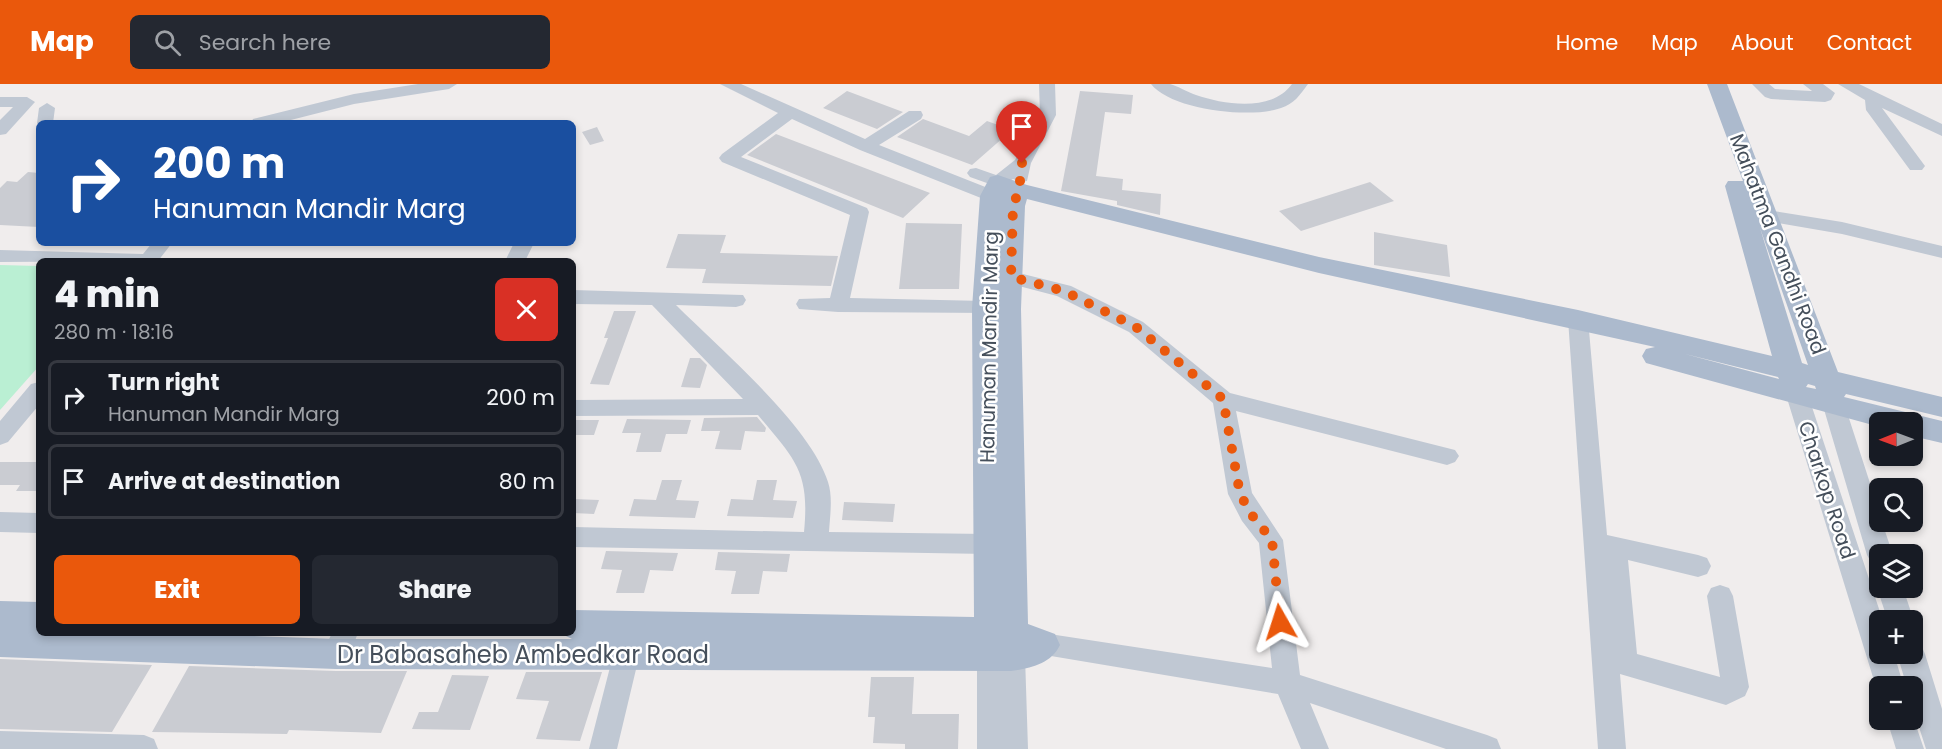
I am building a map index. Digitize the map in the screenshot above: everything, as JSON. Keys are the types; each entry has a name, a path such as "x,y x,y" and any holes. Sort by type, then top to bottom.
{"main road":[{"name":"Mahatma Gandhi Road","path":"1697,84 1832,393"},
{"name":"Mahatma Gandhi Road","path":"1717,84 1755,214 1793,381"},
{"name":"Hanuman Mandir Marg","path":"1001,644 988,544 985,308 1000,244 1005,194"},
{"path":"1005,194 1578,328 1793,381 1832,393 1877,412"},
{"name":"Hanuman Mandir Marg","path":"1000,244 1011,277 1008,309 1001,644"},
{"path":"1832,393 1942,407"},
{"path":"1923,428 1942,432"},
{"path":"0,616 36,617"},
{"name":"Dr Babasaheb Ambedkar Road","path":"576,627 630,642"},
{"name":"Dr Babasaheb Ambedkar Road","path":"0,642 1001,644 1029,653 1043,645"}],"street":[{"path":"268,120 354,92 449,84"},
{"path":"728,84 866,146 1005,194"},
{"path":"764,84 1005,194"},
{"name":"Hanuman Mandir Marg","path":"1005,194 1048,115 1047,84"},
{"path":"1159,84 1188,100 1215,107 1257,108 1294,94 1300,84"},
{"path":"1760,84 1771,94 1825,97 1827,93 1824,90 1811,84"},
{"path":"1846,84 1942,131"},
{"path":"1873,99 1874,110 1916,166"},
{"path":"0,102 27,102 0,130"},
{"path":"790,112 728,158 860,212 838,305"},
{"path":"866,146 915,115"},
{"path":"1755,214 1891,238 1942,252"},
{"path":"150,258 160,246"},
{"path":"0,256 59,258"},
{"path":"1011,277 1064,291 1136,327 1223,399 1447,456"},
{"path":"576,297 736,300"},
{"path":"657,298 764,407 797,447 813,472 817,488 816,542"},
{"path":"806,304 985,308"},
{"path":"1578,328 1605,545 1615,660 1612,749"},
{"name":"Charkop Road","path":"1793,381 1869,619"},
{"name":"Charkop Road","path":"1832,393 1877,544"},
{"path":"0,436 36,394"},
{"path":"1223,399 1240,494 1251,514 1272,540 1287,683 1315,749"},
{"path":"576,408 764,407"},
{"path":"0,522 36,523"},
{"path":"576,537 988,544"},
{"path":"1605,545 1698,566"},
{"path":"1615,660 1726,692 1735,687 1719,596"},
{"path":"603,749 630,642"},
{"path":"1001,644 1014,749"},
{"name":"Hanuman Mandir Marg","path":"991,749 1001,644"},
{"name":"Dr Babasaheb Ambedkar Road","path":"1043,645 1287,683 1486,749"},
{"path":"1914,664 1940,749"},
{"path":"1904,730 1910,749"},
{"path":"0,745 33,748 144,749"}],"green space":[{"path":"0,265 36,266 36,369 0,410"}],"building":[{"path":"847,91 903,112 877,129 823,108"},
{"path":"1080,91 1133,95 1131,114 1105,112 1096,176 1123,179 1122,190 1161,194 1160,215 1117,205 1117,201 1061,191"},
{"path":"923,119 969,136 987,121 1012,130 972,165 897,137"},
{"path":"597,127 604,141 590,145 582,132"},
{"path":"776,134 930,193 903,218 747,155"},
{"path":"28,172 36,173 36,227 0,225 0,188 7,181 17,182"},
{"path":"1370,182 1394,201 1301,231 1279,211"},
{"path":"906,223 962,224 959,289 899,289"},
{"path":"1374,232 1447,245 1450,277 1374,265"},
{"path":"678,234 726,235 720,253 838,256 831,286 702,283 706,269 666,268"},
{"path":"614,311 636,311 609,385 590,384 608,338 604,338"},
{"path":"690,358 700,358 707,365 700,388 681,387"},
{"path":"757,417 766,428 765,432 745,431 741,450 715,449 720,431 701,431 704,418"},
{"path":"627,419 691,420 687,434 666,434 661,452 636,452 641,433 622,433"},
{"path":"576,420 599,420 594,435 576,435"},
{"path":"0,462 36,462 36,491 16,491 20,485 0,485"},
{"path":"662,480 682,480 676,500 699,501 695,518 629,516 634,499 656,500"},
{"path":"757,480 777,480 773,500 797,501 793,518 727,516 731,499 753,500"},
{"path":"576,499 599,500 594,514 576,513"},
{"path":"844,502 895,504 893,522 842,520"},
{"path":"606,551 678,553 673,571 650,570 644,593 616,593 622,570 601,569"},
{"path":"718,552 790,554 787,572 763,571 759,594 731,594 736,571 715,570"},
{"path":"0,659 152,665 112,732 0,729"},
{"path":"189,666 407,671 381,733 289,730 287,734 152,732"},
{"path":"526,672 602,672 580,741 536,739 549,701 516,699"},
{"path":"452,675 489,676 470,730 412,729 419,712 438,712"},
{"path":"871,677 914,677 912,714 959,714 958,749 905,749 905,744 873,743 875,717 868,717"}],"route":[{"path":"1022,163 1019,190 1013,206 1011,277 1064,291 1136,327 1223,399 1240,494 1251,514 1272,540 1280,622"}]}
